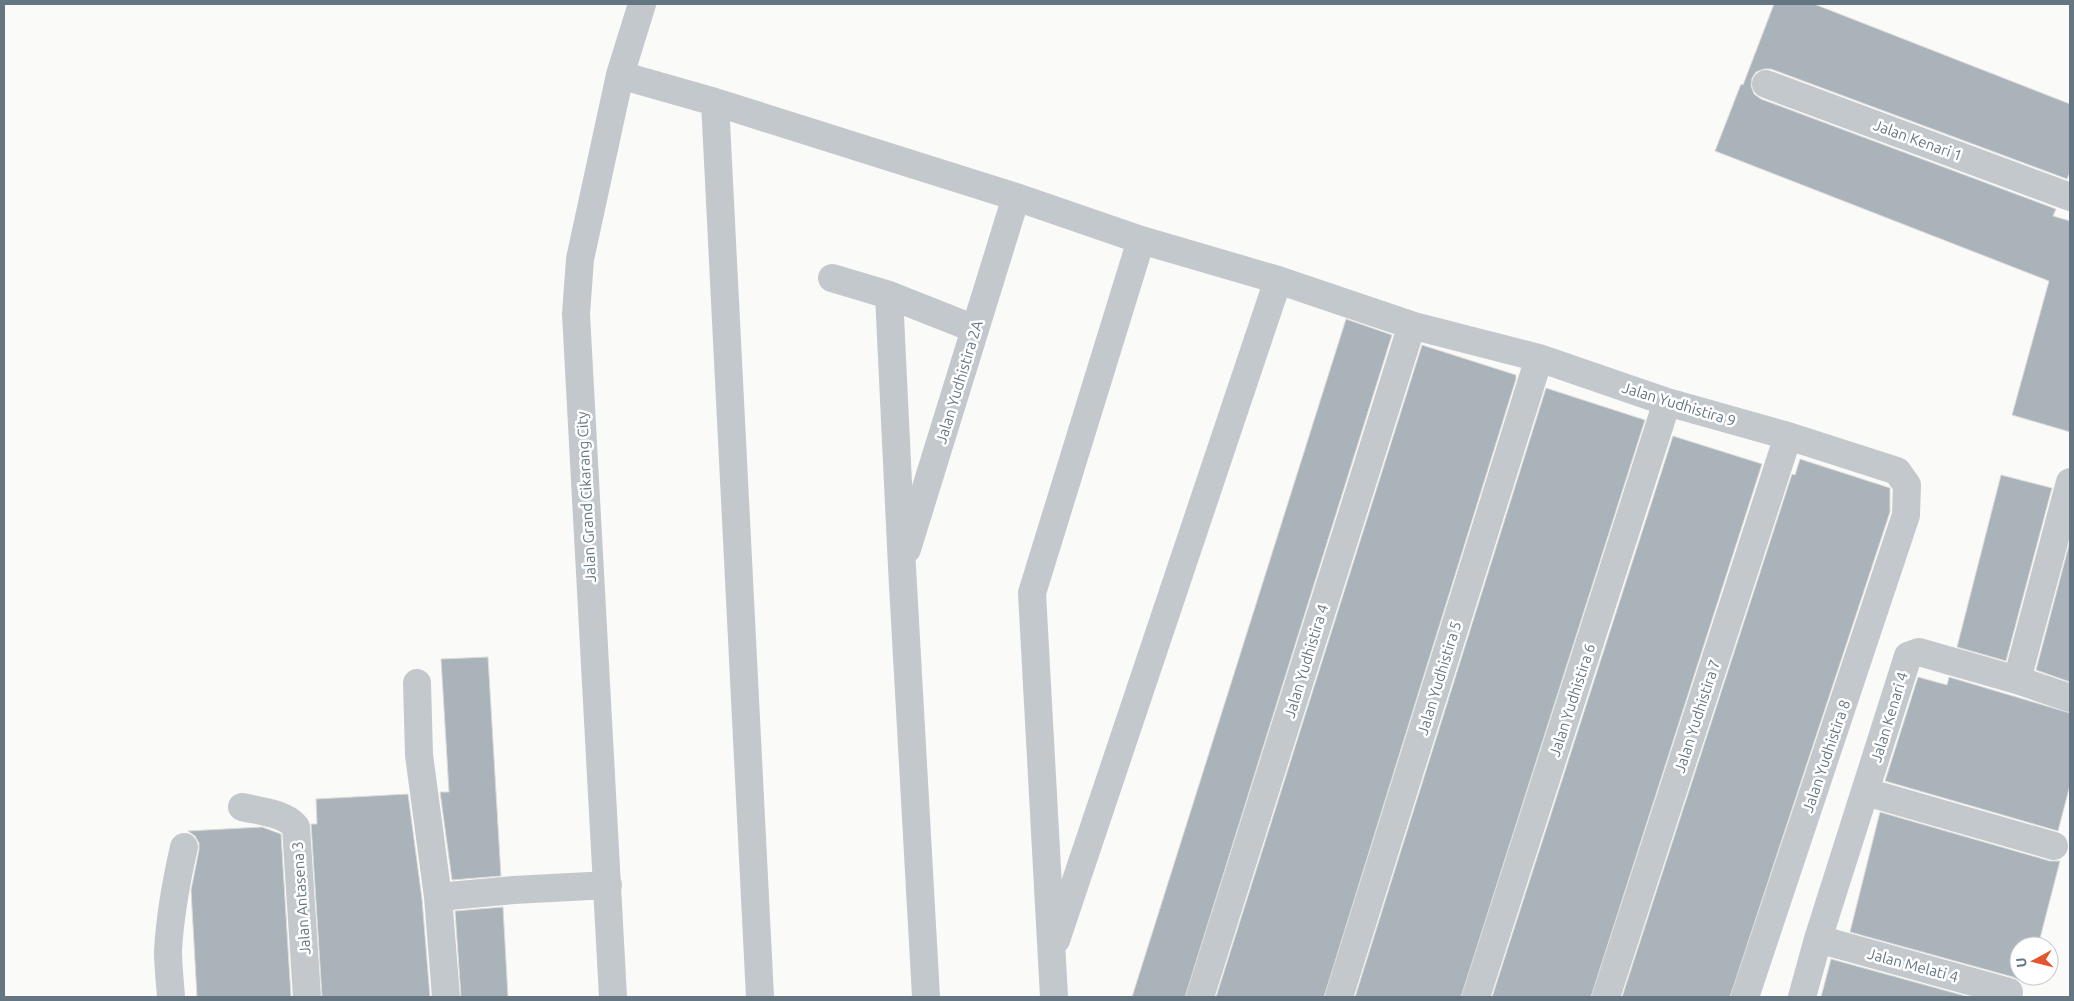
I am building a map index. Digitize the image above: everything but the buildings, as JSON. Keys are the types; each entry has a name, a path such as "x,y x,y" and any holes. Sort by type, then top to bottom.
{"street":[{"name":"Jalan Grand Cikarang City","path":"613,997 576,314 580,259 620,75 641,9"},
{"name":"Jalan Yudhistira 9","path":"620,75 715,102 1016,197 1141,240 1278,280 1414,326 1539,358 1667,402 1788,436 1897,471 1907,485 1906,516"},
{"name":"Jalan Kenari 1","path":"1766,84 2070,197"},
{"path":"715,102 760,997"},
{"name":"Jalan Yudhistira 2A","path":"902,567 1016,197"},
{"path":"1054,997 1032,593 1141,240"},
{"path":"832,278 889,295 975,329"},
{"path":"1051,953 1278,280"},
{"path":"889,295 926,997"},
{"name":"Jalan Yudhistira 4","path":"1200,997 1410,331 1414,326"},
{"name":"Jalan Yudhistira 5","path":"1339,997 1539,358"},
{"name":"Jalan Yudhistira 6","path":"1476,997 1667,402"},
{"name":"Jalan Yudhistira 7","path":"1606,997 1788,436"},
{"path":"2070,482 2018,680 2070,698"},
{"name":"Jalan Yudhistira 8","path":"1745,997 1906,516"},
{"name":"Jalan Kenari 4","path":"1802,997 1818,939 1908,656 1919,652 2018,680"},
{"path":"417,683 419,755 438,897 446,997"},
{"path":"1866,792 2054,846"},
{"name":"Jalan Antasena 3","path":"242,807 291,820 296,827 307,997"},
{"path":"171,997 168,952 170,926 173,898 184,847"},
{"path":"438,897 514,890 608,885"},
{"name":"Jalan Melati 4","path":"1818,939 2009,992"}]}
